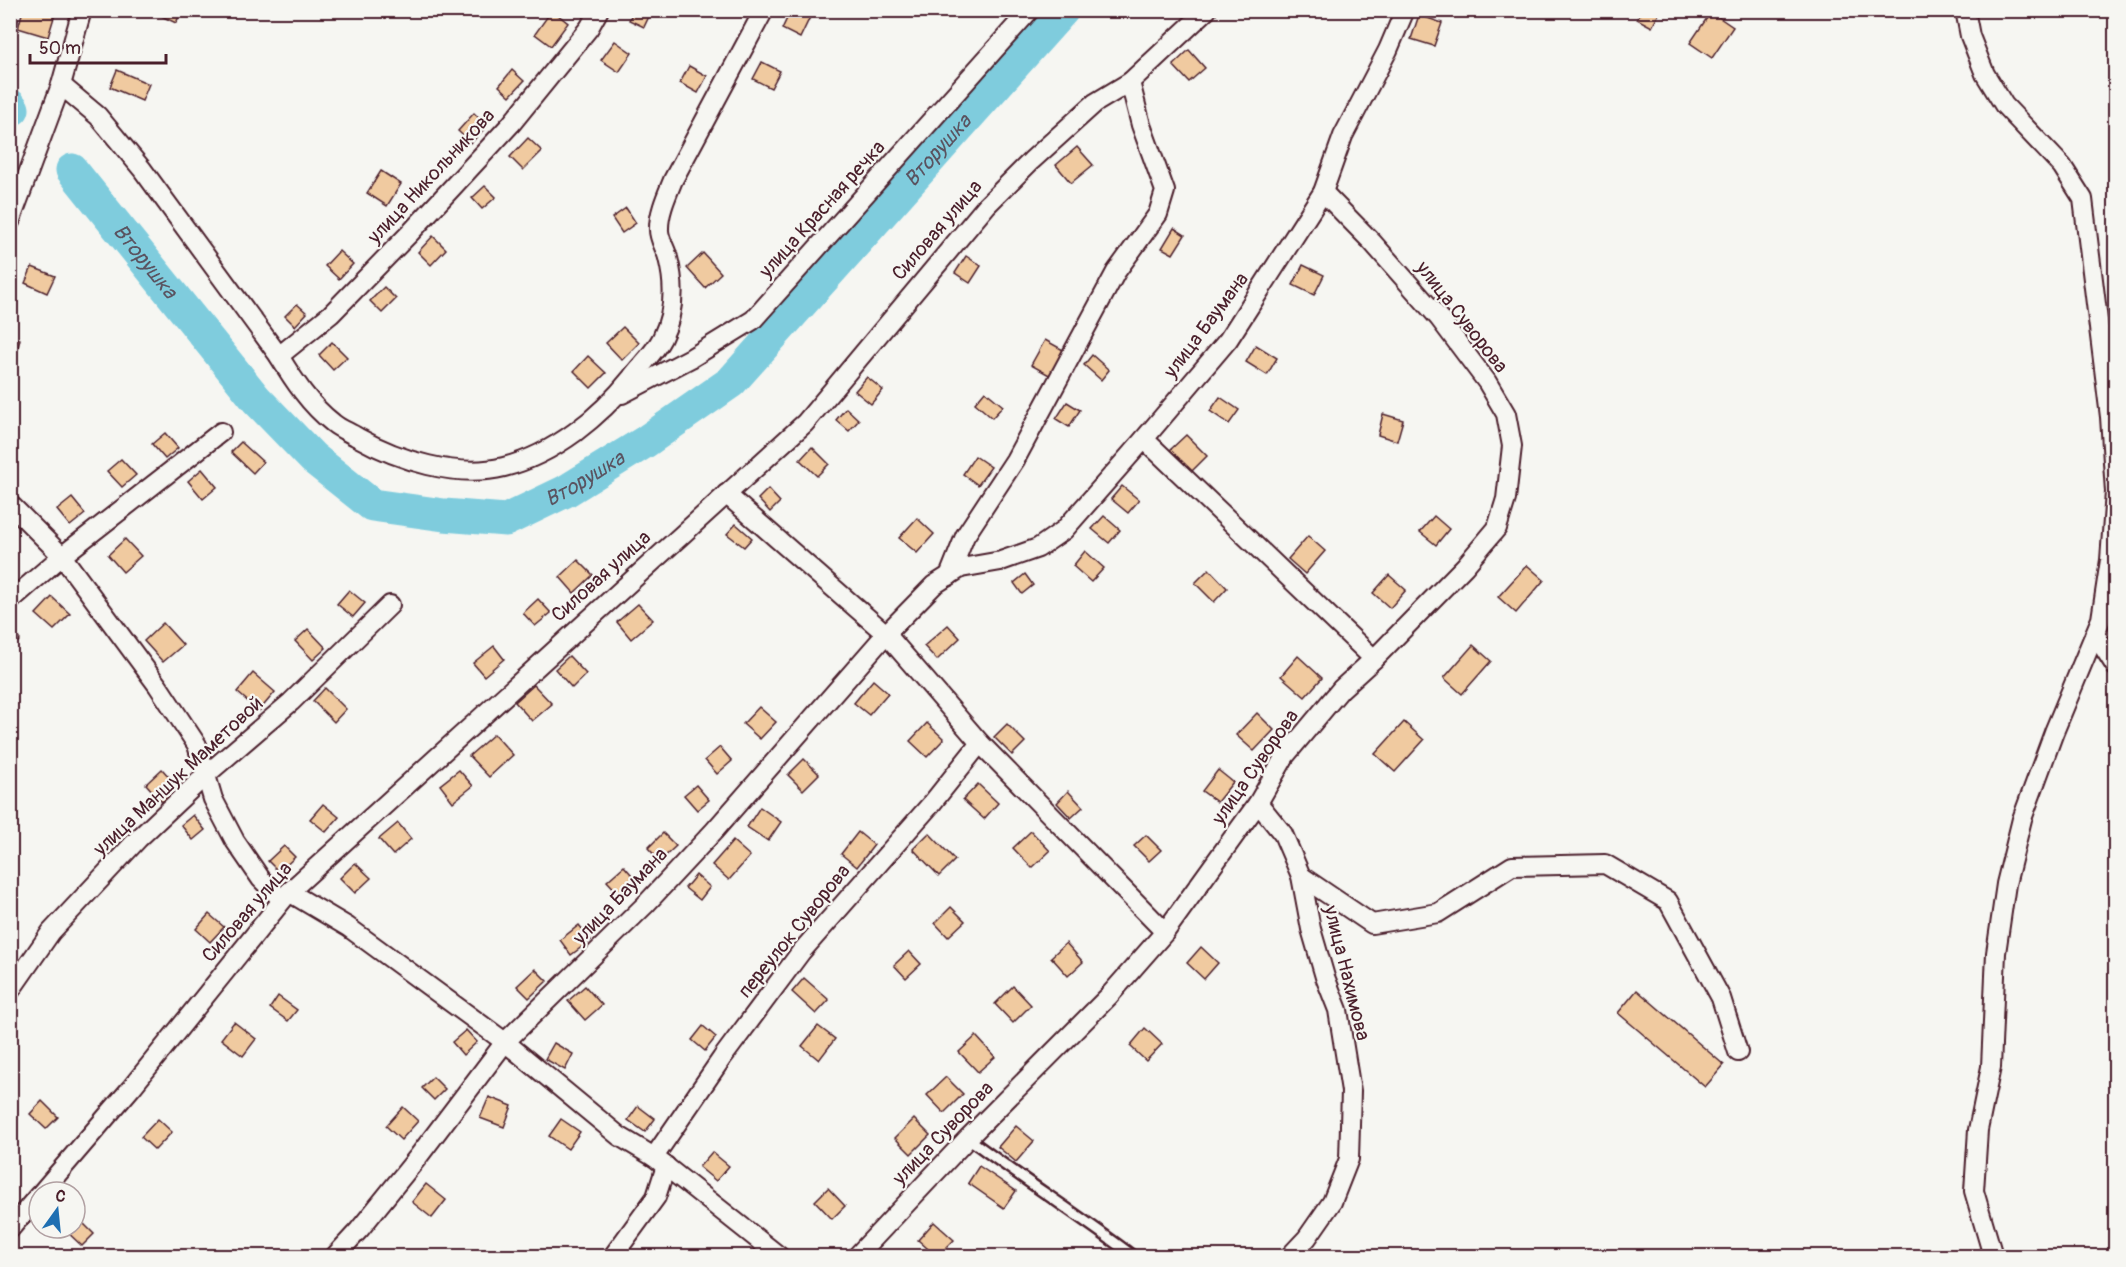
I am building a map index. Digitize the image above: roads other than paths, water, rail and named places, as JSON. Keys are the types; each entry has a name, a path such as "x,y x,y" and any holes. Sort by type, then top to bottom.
{"street":[{"path":"10,222 16,186 61,85 82,10"},
{"name":"улица Никольникова","path":"279,356 331,314 511,124 589,28 599,10"},
{"path":"61,85 98,116 142,169 279,356 297,387 333,424 382,451 416,462 470,471 504,467 540,454 580,429 615,398 662,338 671,313 674,287 668,257 658,230 663,207 673,180 764,10"},
{"name":"улица Красная речка","path":"615,398 753,320 1030,10"},
{"name":"Силовая улица","path":"52,1180 132,1087 285,896 804,423 987,205 1031,161 1095,104 1130,82 1207,10"},
{"name":"улица Баумана","path":"335,1257 418,1157 505,1042 645,905 707,839 886,634 934,585 961,568 1001,561 1038,548 1064,530 1144,440 1228,340 1323,192 1343,136 1388,50 1405,10"},
{"path":"1965,10 1974,45 1985,74 1999,97 2062,166 2083,199 2110,417 2115,492 2110,560 2101,619 2054,732 2022,819 2006,884 1996,952 1991,1067 1978,1130 1974,1191 1993,1257"},
{"path":"949,576 965,536 1015,460 1116,272 1158,214 1165,191 1141,126 1130,82"},
{"name":"улица Суворова","path":"858,1257 968,1138 1108,997 1165,932 1258,803 1285,756 1341,689 1465,567 1497,528 1506,499 1512,446 1506,414 1487,382 1439,318 1372,242 1323,192"},
{"path":"10,601 62,556 221,432"},
{"path":"1144,440 1374,659"},
{"path":"726,494 886,634 980,743 1165,932"},
{"path":"10,504 62,556 124,639 198,745 213,799 235,841 261,879 285,896 348,927 505,1042 619,1136 660,1161 778,1257"},
{"name":"улица Маншук Маметовой","path":"10,991 51,932 138,839 207,774 291,702 390,605"},
{"path":"2095,634 2115,667"},
{"name":"переулок Суворова","path":"613,1257 656,1197 660,1161 722,1058 801,952 933,802 980,743"},
{"name":"улица Нахимова","path":"1258,803 1283,834 1301,876 1314,938 1325,977 1338,1010 1351,1091 1349,1159 1332,1202 1307,1238 1290,1257"},
{"path":"1301,876 1372,924 1438,913 1512,866 1605,864 1668,902 1721,998 1738,1052"},
{"path":"10,1229 27,1210"}],"lane":[{"path":"968,1138 1013,1172 1092,1225 1133,1257"}],"waterway":[{"name":"Вторушка","path":"72,170 256,399 313,458 372,505 444,515 506,520 566,491 645,442 731,382 1063,10"},
{"name":"Вторушка","path":"10,105 13,109"}]}
